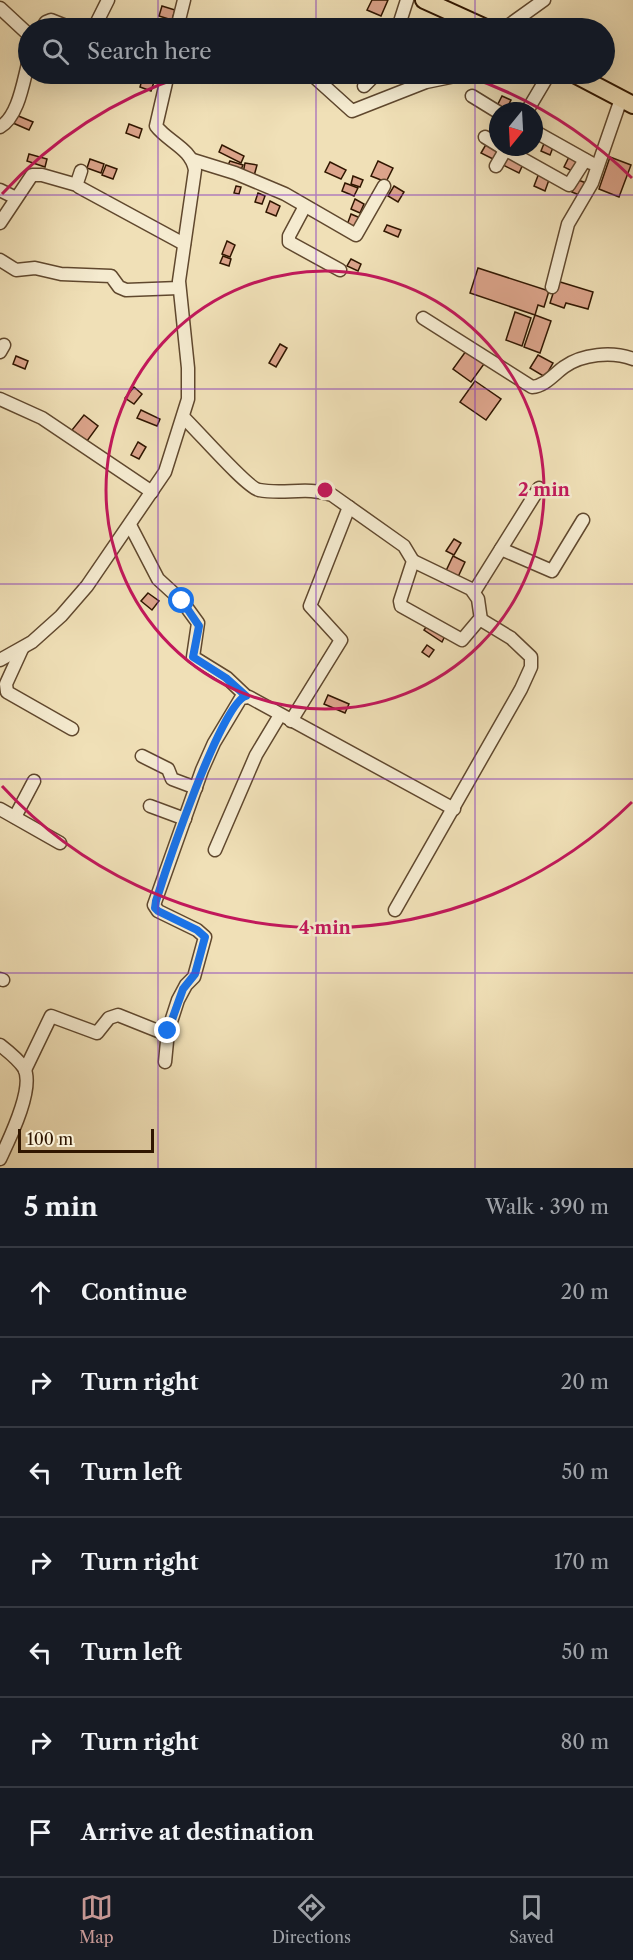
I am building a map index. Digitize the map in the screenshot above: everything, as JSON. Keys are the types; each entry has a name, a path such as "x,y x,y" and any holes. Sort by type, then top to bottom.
{"main road":[{"path":"424,0 464,18"},
{"path":"593,84 627,102"}],"street":[{"path":"99,18 108,0"},
{"path":"180,18 184,0"},
{"path":"401,18 407,0"},
{"path":"519,18 544,0"},
{"path":"0,8 18,25"},
{"path":"1,128 16,105 22,84"},
{"path":"166,84 156,126 193,160 235,173 306,206 356,235 384,186"},
{"path":"325,84 345,107 352,111 421,84"},
{"path":"532,102 543,84"},
{"path":"472,96 489,106"},
{"path":"552,287 568,224 598,167 627,102"},
{"path":"543,136 598,167"},
{"path":"485,137 489,139"},
{"path":"496,166 500,156"},
{"path":"519,156 569,185 585,160"},
{"path":"0,660 22,648 61,616 80,594 130,525 165,472 183,417 189,385 179,288 195,177 193,160"},
{"path":"77,185 81,171"},
{"path":"0,223 33,175 42,175 77,185 184,244"},
{"path":"0,190 16,198"},
{"path":"306,206 289,236 289,242 340,270"},
{"path":"0,260 16,270 35,268 61,274 111,276 119,287 126,290 179,288"},
{"path":"423,318 532,387 544,384 566,366 581,358 614,355 633,359"},
{"path":"0,399 42,418 152,492"},
{"path":"183,417 205,437 248,486 270,492 318,490 332,495 404,546 413,561 474,592 478,599 481,620 525,650 532,661 521,689 395,910"},
{"path":"474,592 539,488"},
{"path":"215,850 256,755 341,639 310,606 349,507"},
{"path":"501,549 552,571 583,520"},
{"path":"130,525 158,579 182,601 198,623 193,657 226,678 246,696 454,809"},
{"path":"413,561 400,601 401,606 462,640 481,620"},
{"path":"22,648 6,684 7,692 72,729"},
{"path":"165,1062 168,1035 180,994 195,974 205,937 197,930 158,911 154,905 196,789 219,734 241,698 246,696"},
{"path":"142,756 168,769 172,779 196,789"},
{"path":"15,817 34,781"},
{"path":"150,807 185,819"},
{"path":"0,809 60,843"},
{"path":"0,1159 25,1094 25,1070 51,1016 97,1033 109,1017 118,1015 168,1035"},
{"path":"0,1045 15,1056 25,1070"}],"building":[{"path":"372,0 388,0 381,16 367,10"},
{"path":"162,6 175,10 173,18 159,16"},
{"path":"141,84 153,84 151,91 140,87"},
{"path":"502,96 511,100 510,102 499,102"},
{"path":"16,115 33,122 29,130 13,123"},
{"path":"129,124 142,129 139,138 126,133"},
{"path":"545,141 554,145 550,155 543,152"},
{"path":"489,142 489,156 497,156 497,161 481,153"},
{"path":"222,145 244,156 241,163 219,152"},
{"path":"29,154 47,159 45,167 27,161"},
{"path":"570,155 582,160 576,173 564,167"},
{"path":"508,156 524,162 519,173 503,165"},
{"path":"610,157 631,165 619,197 599,189"},
{"path":"90,159 104,164 101,173 87,168"},
{"path":"230,161 243,165 240,172 227,167"},
{"path":"378,161 393,168 386,182 371,176"},
{"path":"330,162 346,170 341,179 325,172"},
{"path":"245,163 257,165 254,176 243,173"},
{"path":"106,165 117,169 113,179 102,175"},
{"path":"539,173 550,177 545,191 534,186"},
{"path":"353,176 363,180 360,187 351,184"},
{"path":"578,180 589,184 584,197 572,192"},
{"path":"345,183 358,188 354,196 342,191"},
{"path":"236,186 241,187 239,194 234,193"},
{"path":"394,186 404,192 398,202 388,196"},
{"path":"258,193 265,196 262,204 255,202"},
{"path":"355,199 364,204 360,213 351,209"},
{"path":"270,201 280,206 276,216 266,212"},
{"path":"351,214 365,220 360,231 347,225"},
{"path":"387,225 401,230 398,237 384,231"},
{"path":"227,241 235,245 230,257 222,254"},
{"path":"223,256 231,259 229,266 220,263"},
{"path":"351,259 361,264 358,271 347,266"},
{"path":"478,268 549,291 544,307 538,305 535,315 470,293"},
{"path":"557,281 593,292 588,309 566,303 564,308 550,303"},
{"path":"515,312 531,318 522,346 506,340"},
{"path":"535,315 551,321 540,353 524,347"},
{"path":"280,344 287,348 276,367 269,363"},
{"path":"466,351 484,364 471,382 453,369"},
{"path":"538,355 553,363 545,377 530,368"},
{"path":"16,356 28,361 25,369 13,364"},
{"path":"475,381 501,399 486,420 460,402"},
{"path":"134,387 142,394 134,404 125,398"},
{"path":"141,410 160,419 157,426 137,418"},
{"path":"84,415 98,426 87,441 72,430"},
{"path":"138,442 146,447 139,459 131,455"},
{"path":"454,539 461,543 454,555 446,551"},
{"path":"453,556 465,562 457,579 445,573"},
{"path":"148,593 159,601 152,610 141,601"},
{"path":"429,623 446,634 442,642 424,630"},
{"path":"427,645 434,650 429,657 422,652"},
{"path":"328,695 349,704 345,713 324,704"}],"route":[{"path":"168,1031 183,989 195,974 205,937 197,930 158,911 154,905 202,770 224,725 241,698 246,696 233,683 193,657 199,626 182,601"}]}
